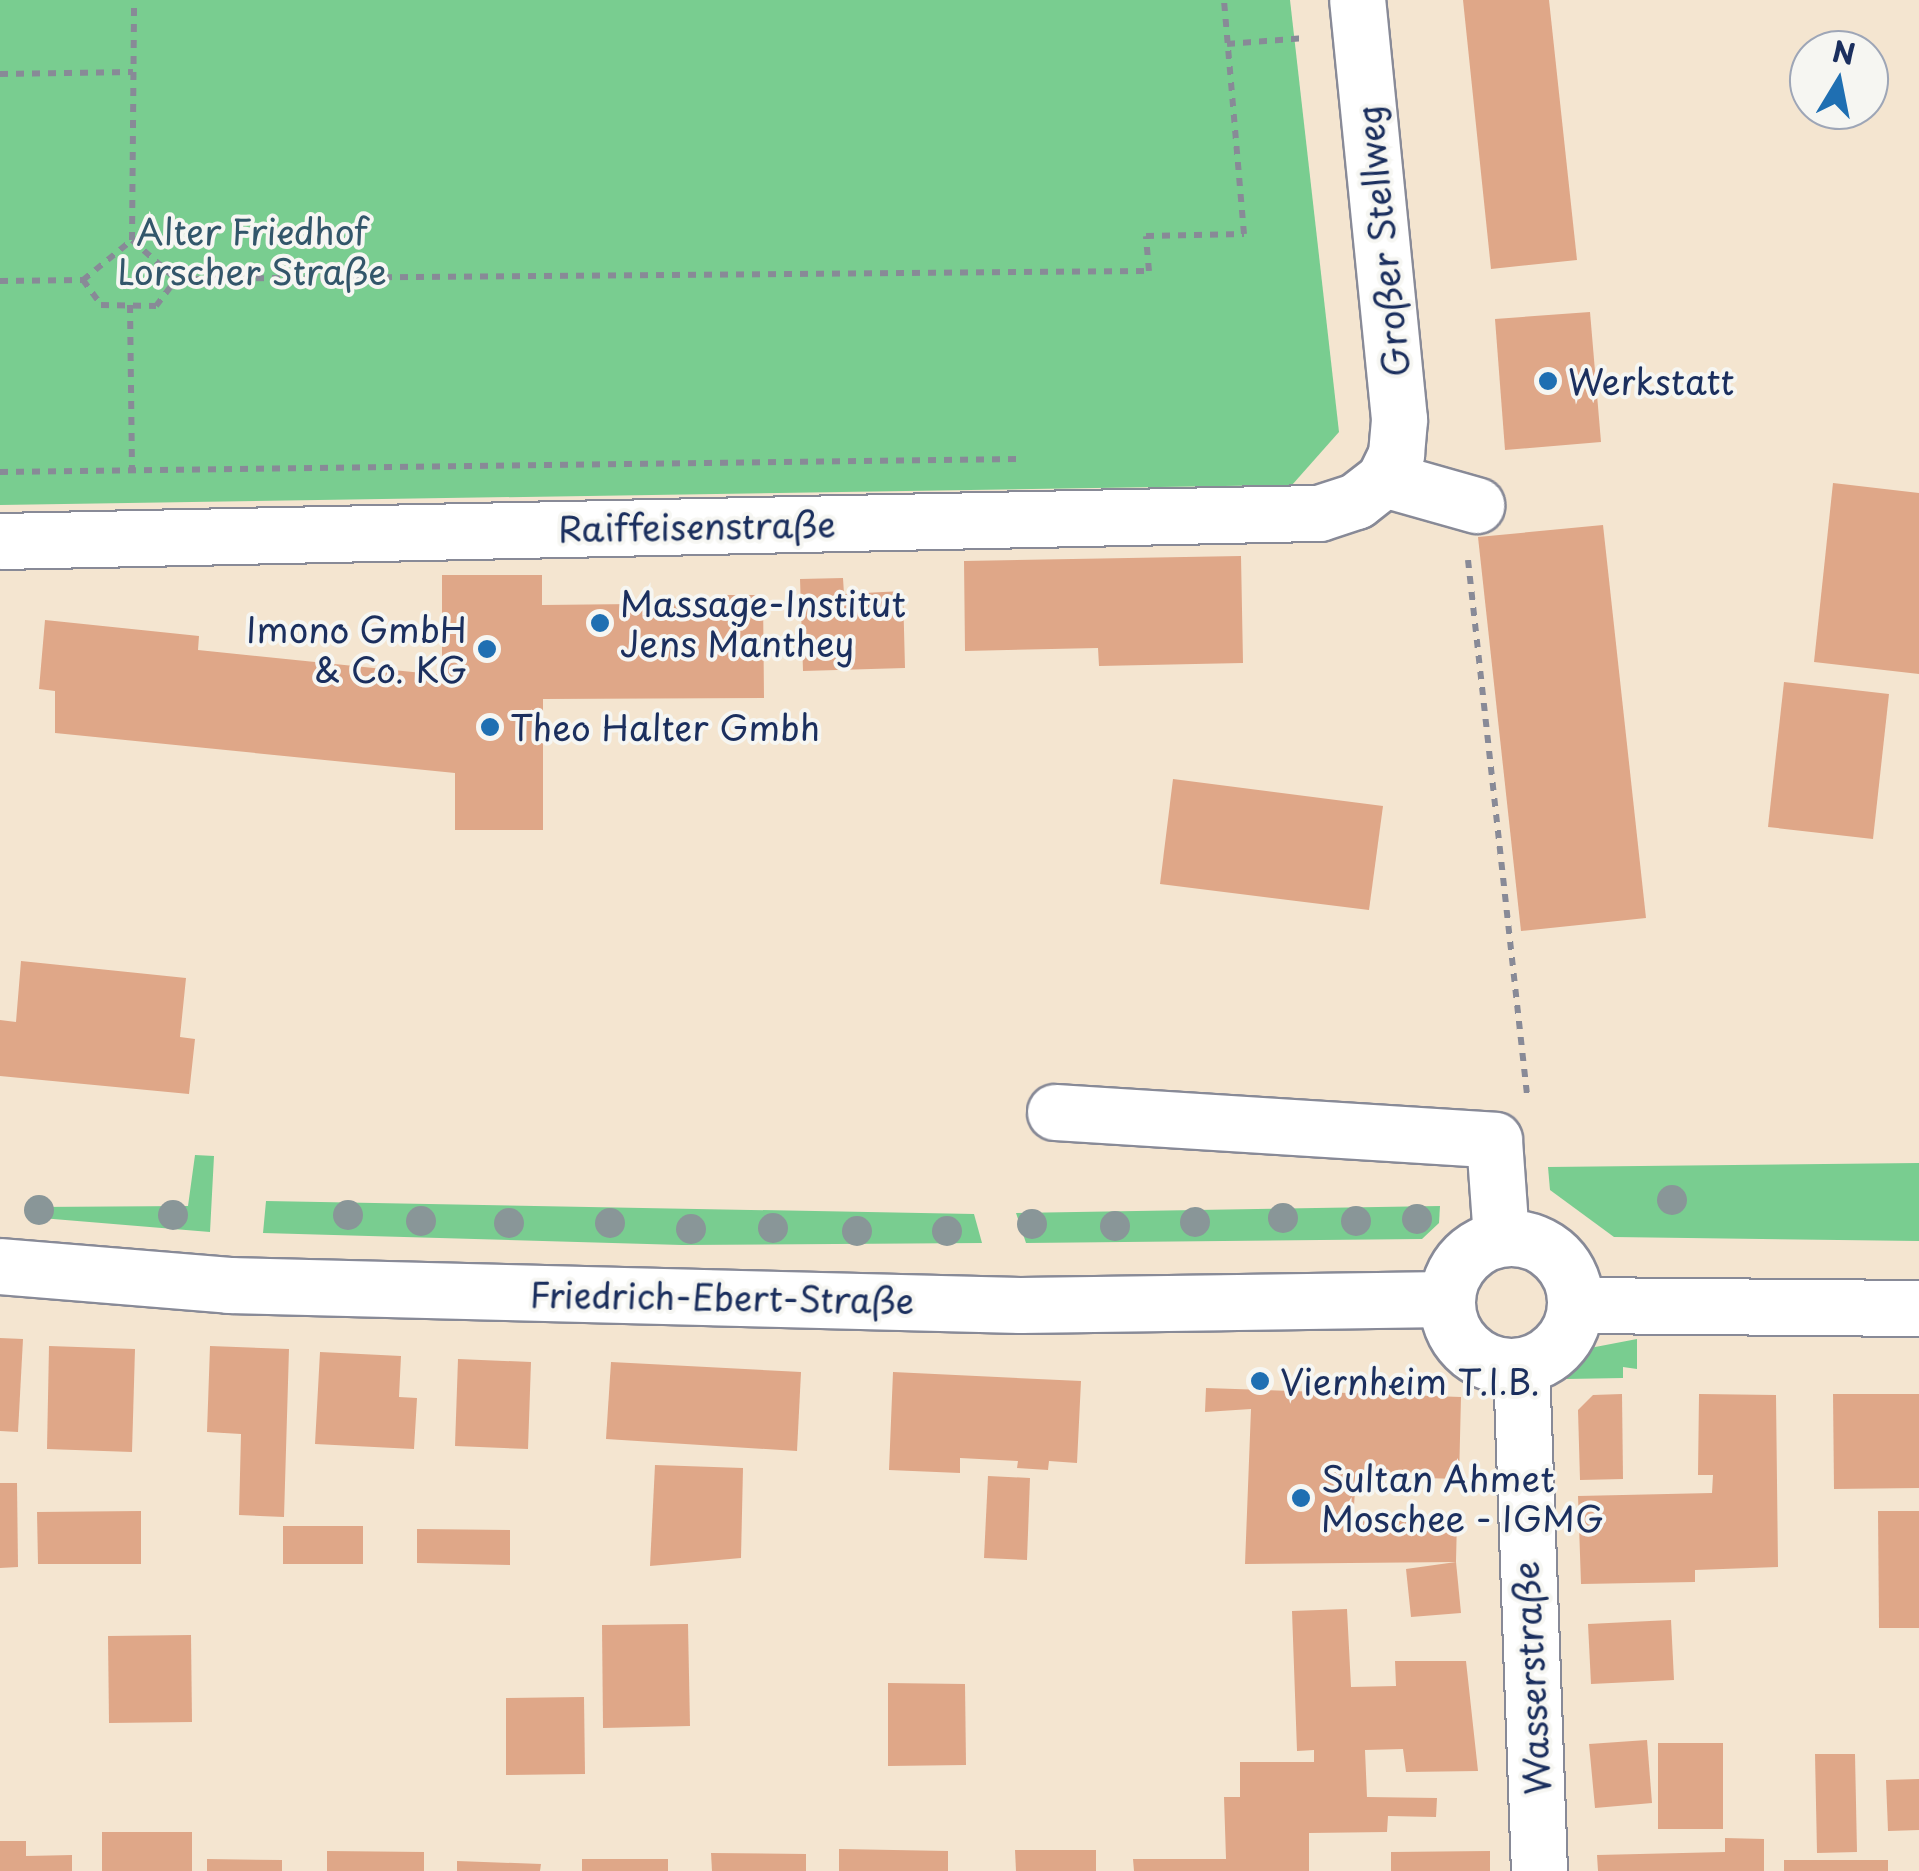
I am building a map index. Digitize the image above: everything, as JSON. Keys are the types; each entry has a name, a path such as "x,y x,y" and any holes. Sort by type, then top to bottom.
{"street":[{"name":"Großer Stellweg","path":"1359,17 1400,419 1396,454 1384,480"},
{"path":"1384,480 1465,525"},
{"name":"Raiffeisenstraße","path":"0,541 1318,513 1356,501 1384,480"},
{"path":"1054,1112 1494,1140 1501,1238"},
{"path":"1501,1238 1538,1243 1555,1254 1568,1271 1576,1305 1555,1350 1521,1366 1475,1356 1450,1323 1446,1299 1460,1262 1501,1238"},
{"name":"Friedrich-Ebert-Straße","path":"0,1266 229,1285 1020,1305 1446,1299"},
{"path":"1576,1305 1919,1308"},
{"name":"Wasserstraße","path":"1521,1366 1539,1871"}],"path":[{"path":"134,0 132,240 176,279 1149,270 1146,236 1244,234 1224,0"},
{"path":"1227,44 1359,17"},
{"path":"0,74 133,72"},
{"path":"0,281 82,280 132,240"},
{"path":"82,280 101,305 156,306 176,279"},
{"path":"130,305 132,470"},
{"path":"0,472 1030,458"},
{"path":"1465,525 1528,1103 1494,1140"}],"green space":[{"name":"Alter Friedhof Lorscher Straße","path":"0,0 1290,0 1339,432 1292,485 0,505"},
{"path":"195,1155 214,1156 210,1232 29,1217 36,1207 188,1206"},
{"path":"1919,1163 1919,1241 1614,1237 1550,1190 1548,1167"},
{"path":"266,1201 974,1214 982,1243 682,1245 263,1233"},
{"path":"1440,1206 1439,1223 1422,1239 1026,1243 1016,1213"},
{"path":"1637,1339 1637,1369 1623,1367 1623,1378 1566,1379 1590,1348"}],"building":[{"path":"1463,0 1549,0 1577,260 1491,269"},
{"name":"Werkstatt","path":"1590,312 1601,442 1505,450 1495,319"},
{"path":"1833,483 1919,493 1919,674 1814,662"},
{"path":"1603,525 1646,918 1521,931 1478,537"},
{"path":"1241,556 1243,663 1099,666 1098,648 965,651 964,561"},
{"path":"442,575 542,575 542,605 727,603 727,595 763,595 764,698 543,699 543,830 455,830 455,773 55,733 55,691 39,689 45,620 199,636 198,650 442,675"},
{"path":"843,578 844,594 903,591 905,668 803,671 800,579"},
{"path":"1784,682 1889,694 1873,839 1768,827"},
{"path":"1173,779 1383,806 1369,910 1160,884"},
{"path":"21,961 186,978 180,1037 195,1039 189,1094 0,1076 0,1020 16,1022"},
{"path":"0,1338 23,1339 18,1432 0,1431"},
{"path":"49,1346 135,1349 132,1452 47,1449"},
{"path":"210,1346 289,1349 284,1517 239,1515 241,1434 207,1432"},
{"path":"320,1352 401,1356 399,1397 417,1398 414,1449 315,1444"},
{"path":"458,1359 531,1362 528,1449 455,1446"},
{"path":"611,1362 801,1372 797,1451 606,1439"},
{"path":"893,1372 1081,1381 1077,1463 1049,1461 1048,1470 1017,1468 1018,1461 960,1458 960,1473 889,1470"},
{"path":"1206,1388 1461,1397 1459,1479 1356,1476 1353,1520 1457,1519 1456,1562 1245,1564 1251,1409 1205,1412"},
{"path":"1622,1394 1623,1479 1580,1480 1578,1410 1593,1395"},
{"path":"1699,1394 1776,1395 1778,1567 1695,1570 1695,1582 1581,1584 1578,1496 1712,1493 1713,1475 1698,1475"},
{"path":"1833,1394 1919,1394 1919,1488 1834,1489"},
{"path":"655,1465 743,1468 741,1558 650,1566"},
{"path":"988,1476 1030,1478 1027,1560 984,1558"},
{"path":"0,1483 17,1483 18,1567 0,1568"},
{"path":"141,1511 141,1564 38,1564 37,1512"},
{"path":"1878,1511 1919,1511 1919,1628 1879,1628"},
{"path":"283,1526 363,1526 363,1564 283,1564"},
{"path":"417,1529 510,1530 510,1565 417,1563"},
{"path":"1456,1562 1461,1613 1411,1617 1406,1569"},
{"path":"1347,1609 1351,1687 1396,1686 1395,1661 1466,1661 1478,1771 1406,1772 1403,1749 1365,1750 1367,1797 1437,1798 1436,1817 1388,1816 1387,1832 1309,1833 1309,1871 1134,1871 1133,1859 1226,1859 1224,1797 1240,1797 1240,1762 1314,1762 1314,1750 1297,1751 1292,1611"},
{"path":"1671,1620 1674,1680 1591,1684 1588,1624"},
{"path":"688,1624 690,1726 603,1728 602,1625"},
{"path":"191,1635 192,1722 109,1723 108,1636"},
{"path":"888,1683 965,1684 966,1765 888,1766"},
{"path":"584,1697 585,1774 506,1775 506,1698"},
{"path":"1647,1740 1652,1803 1595,1808 1589,1744"},
{"path":"1658,1743 1723,1743 1723,1829 1658,1829"},
{"path":"1815,1754 1855,1754 1857,1852 1817,1853"},
{"path":"1919,1779 1919,1830 1888,1831 1886,1780"},
{"path":"102,1832 192,1832 192,1871 102,1871"},
{"path":"1725,1838 1764,1839 1764,1871 1598,1871 1597,1855 1725,1852"},
{"path":"0,1841 26,1841 26,1856 72,1855 72,1871 0,1871"},
{"path":"839,1849 948,1851 948,1871 839,1871"},
{"path":"1015,1850 1096,1850 1096,1871 1016,1871"},
{"path":"327,1851 424,1852 424,1871 327,1871"},
{"path":"1490,1851 1490,1871 1391,1871 1391,1852"},
{"path":"711,1853 806,1854 806,1871 712,1871"},
{"path":"207,1859 282,1860 282,1871 207,1871"},
{"path":"582,1859 668,1859 668,1871 582,1871"},
{"path":"1784,1860 1888,1860 1888,1871 1784,1871"},
{"path":"457,1861 541,1864 540,1871 457,1871"}],"place":[{"name":"Werkstatt","path":"1548,381"},
{"name":"Massage-Institut Jens Manthey","path":"600,623"},
{"name":"Imono GmbH & Co. KG","path":"487,649"},
{"name":"Theo Halter Gmbh","path":"490,727"},
{"name":"Viernheim T.I.B.","path":"1260,1381"},
{"name":"Sultan Ahmet Moschee - IGMG","path":"1301,1498"}]}
